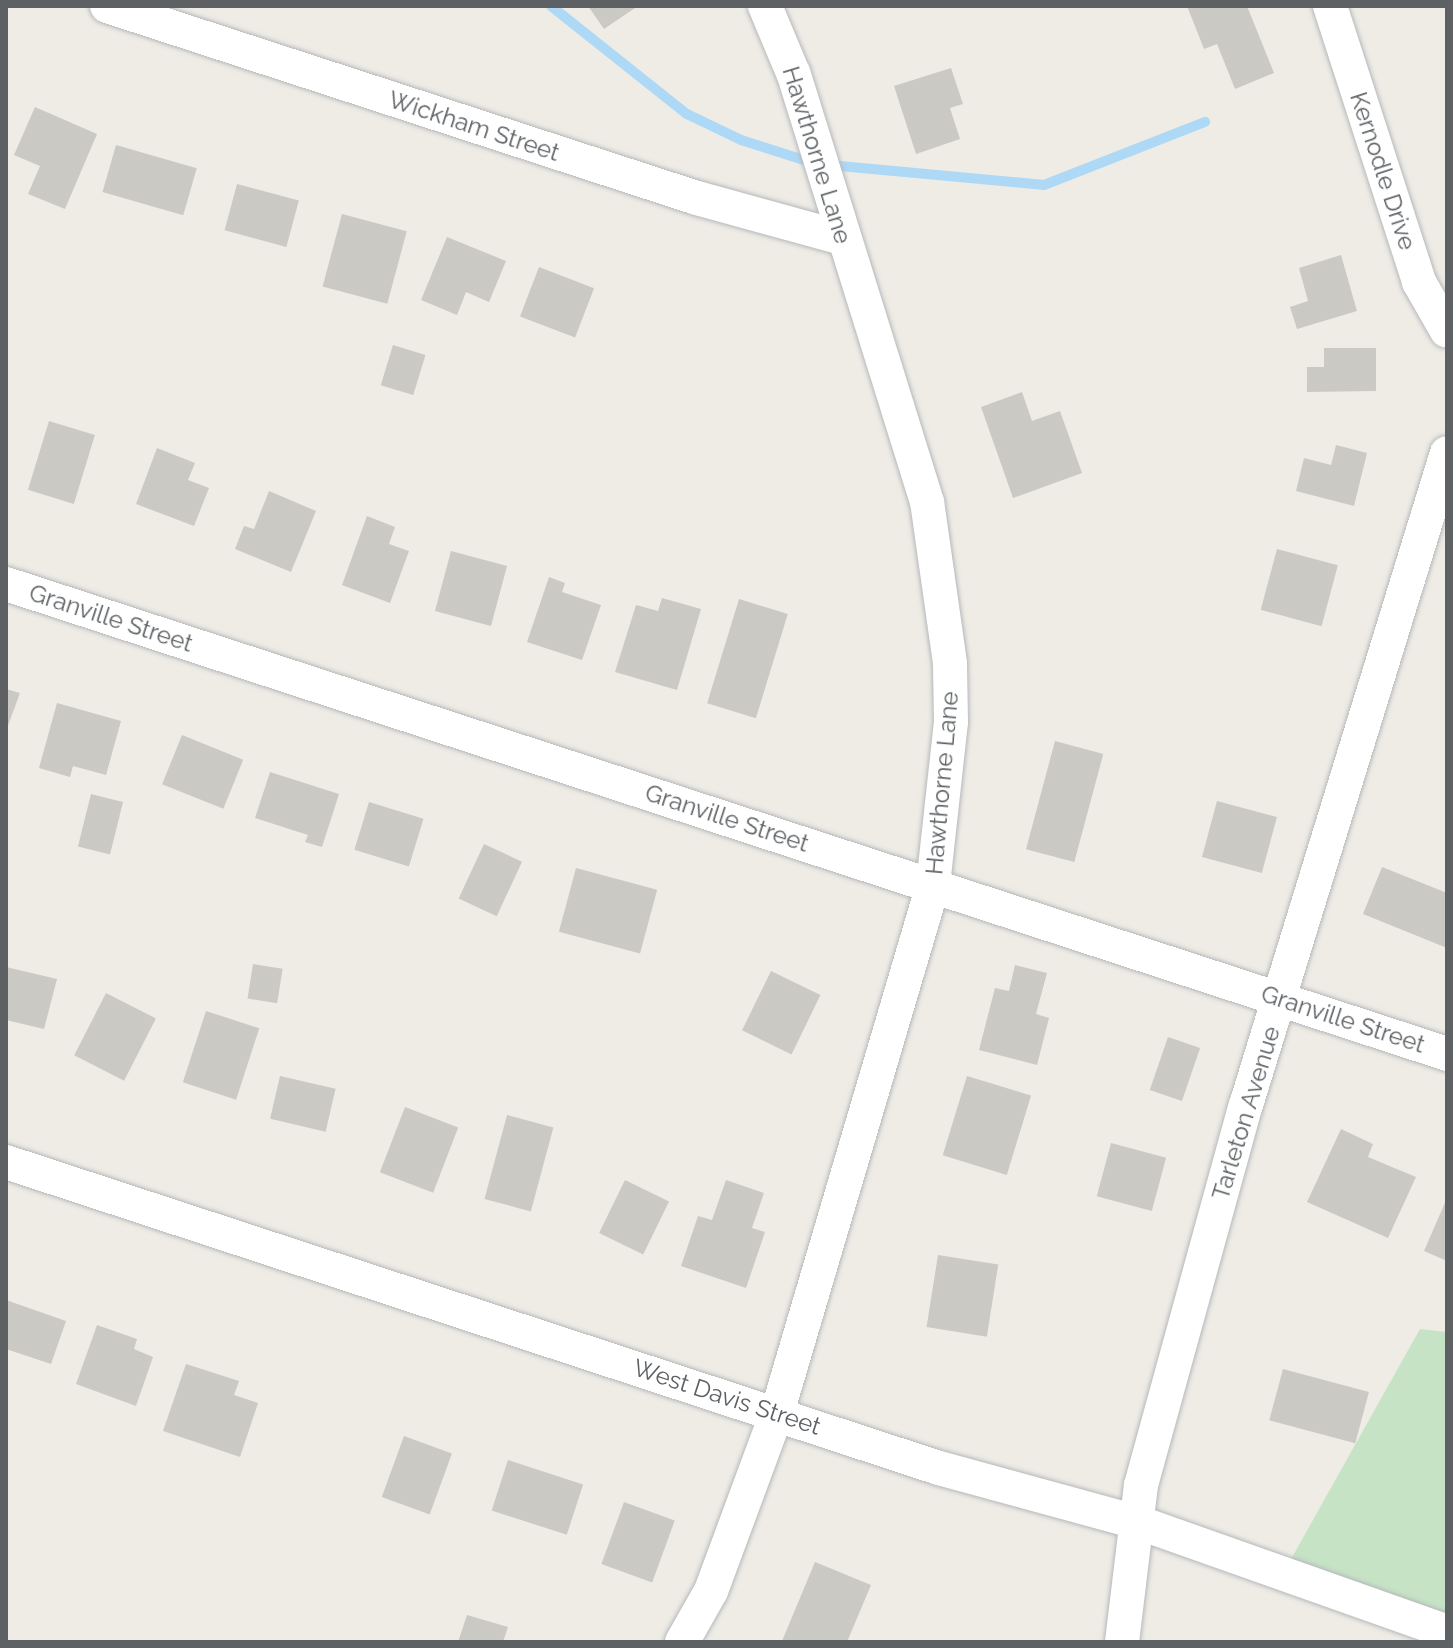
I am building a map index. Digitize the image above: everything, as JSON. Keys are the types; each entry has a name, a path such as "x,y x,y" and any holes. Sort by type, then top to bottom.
{"street":[{"name":"Wickham Street","path":"107,6 697,198 842,238"},
{"name":"Hawthorne Lane","path":"682,1642 711,1591 777,1413 933,885 951,722 939,564 894,388 842,238 793,73 765,6"},
{"name":"Kernodle Drive","path":"1330,6 1419,282 1447,331"},
{"name":"Tarleton Avenue","path":"1122,1642 1140,1523 1141,1485 1246,1105 1439,514 1447,453"},
{"name":"Granville Street","path":"6,584 1447,1054"},
{"name":"West Davis Street","path":"6,1162 939,1468 1140,1523 1447,1632"}],"green space":[{"path":"1420,1329 1447,1332 1447,1632 1281,1577"}],"building":[{"path":"588,6 638,6 604,29"},
{"path":"1187,6 1247,6 1274,73 1235,89 1217,44 1204,49"},
{"path":"951,68 963,104 950,108 960,139 916,154 894,86"},
{"path":"35,107 97,134 65,209 28,194 40,166 14,155"},
{"path":"116,145 197,168 183,215 102,192"},
{"path":"237,184 299,201 286,247 225,230"},
{"path":"342,214 407,231 387,304 323,286"},
{"path":"447,237 506,261 489,302 466,292 457,315 421,300"},
{"path":"1341,255 1357,311 1297,329 1290,307 1308,301 1299,268"},
{"path":"539,267 594,288 575,338 520,316"},
{"path":"393,345 426,355 413,395 381,385"},
{"path":"1324,348 1376,348 1376,391 1307,392 1307,367 1324,367"},
{"path":"1022,392 1032,421 1060,411 1082,473 1013,498 981,407"},
{"path":"49,421 95,435 74,504 28,490"},
{"path":"1336,445 1367,453 1354,506 1296,491 1304,458 1331,465"},
{"path":"157,448 195,463 188,480 209,488 194,526 136,504"},
{"path":"269,491 316,511 291,572 235,549 244,526 254,529"},
{"path":"367,516 395,527 389,544 409,551 390,603 342,585"},
{"path":"1277,549 1338,565 1322,626 1261,610"},
{"path":"451,551 507,566 491,626 435,611"},
{"path":"549,577 565,583 562,592 601,605 582,660 527,642"},
{"path":"662,598 701,609 677,690 615,672 636,605 658,611"},
{"path":"739,599 788,614 756,718 707,703"},
{"path":"6,689 20,693 6,731"},
{"path":"57,703 121,721 106,775 73,766 70,777 39,768"},
{"path":"182,735 243,760 223,809 162,784"},
{"path":"1055,741 1103,754 1074,862 1026,849"},
{"path":"270,772 339,794 322,847 305,842 308,835 255,818"},
{"path":"91,794 123,802 110,854 78,846"},
{"path":"1217,801 1277,817 1262,873 1202,857"},
{"path":"369,802 424,819 409,866 354,850"},
{"path":"484,844 522,862 497,916 459,898"},
{"path":"1382,867 1447,893 1447,948 1363,914"},
{"path":"576,868 657,890 640,953 559,932"},
{"path":"253,964 283,969 277,1003 248,999"},
{"path":"1015,965 1047,973 1036,1014 1049,1018 1037,1065 979,1050 995,988 1009,991"},
{"path":"6,967 57,979 44,1029 6,1020"},
{"path":"771,971 820,995 792,1054 742,1030"},
{"path":"106,993 156,1018 124,1081 74,1055"},
{"path":"206,1011 259,1028 236,1100 183,1082"},
{"path":"1168,1037 1200,1048 1182,1101 1150,1090"},
{"path":"280,1076 336,1089 326,1132 270,1119"},
{"path":"967,1076 1031,1096 1007,1175 943,1155"},
{"path":"405,1107 458,1127 433,1193 380,1172"},
{"path":"507,1115 553,1127 531,1211 484,1199"},
{"path":"1341,1129 1373,1144 1368,1157 1416,1177 1388,1238 1307,1202"},
{"path":"1111,1143 1166,1158 1152,1211 1097,1196"},
{"path":"625,1180 669,1201 643,1255 599,1233"},
{"path":"726,1180 764,1193 752,1228 765,1232 746,1288 681,1266 698,1216 712,1220"},
{"path":"1447,1198 1447,1261 1424,1251"},
{"path":"938,1255 998,1265 987,1337 927,1327"},
{"path":"6,1300 66,1321 51,1364 6,1349"},
{"path":"97,1325 137,1339 134,1349 153,1357 136,1406 76,1384"},
{"path":"186,1364 239,1381 234,1395 258,1403 240,1457 163,1431"},
{"path":"1283,1369 1369,1392 1355,1443 1269,1420"},
{"path":"404,1436 452,1453 430,1515 382,1497"},
{"path":"508,1460 583,1484 567,1535 492,1510"},
{"path":"624,1502 675,1520 652,1582 601,1564"},
{"path":"815,1562 871,1585 847,1642 782,1641"},
{"path":"467,1615 508,1627 503,1642 458,1642"}],"waterway":[{"path":"551,6 687,114 741,140 813,163"},
{"path":"829,165 1044,185 1205,122"}]}
